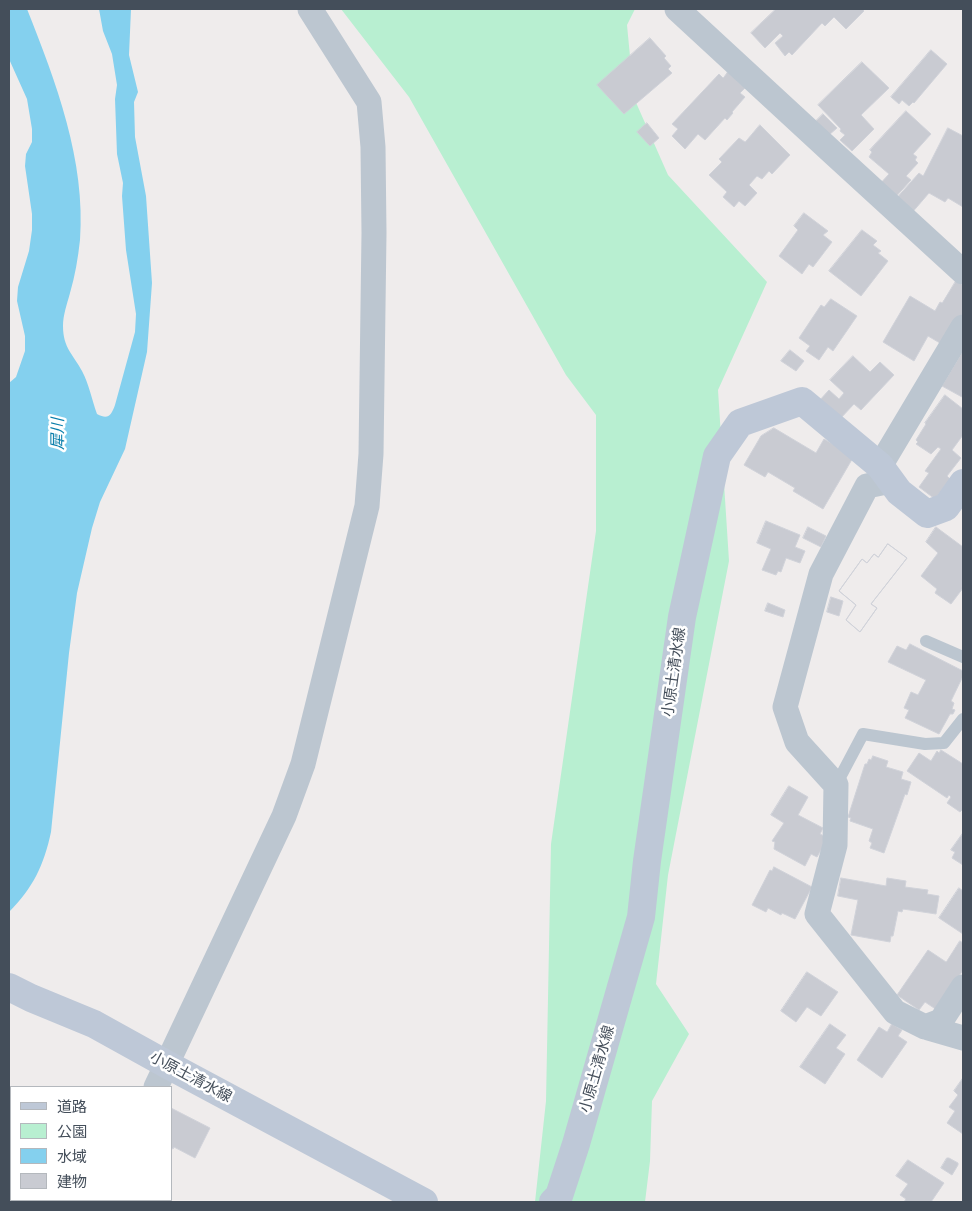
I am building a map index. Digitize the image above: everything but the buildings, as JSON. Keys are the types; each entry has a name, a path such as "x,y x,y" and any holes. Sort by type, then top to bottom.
{"main road":[{"name":"小原土清水線","path":"553,1202 559,1196 576,1144 641,917 647,861 682,618 717,456 740,422 802,402 885,474 900,492 927,514 946,507 963,483"},
{"name":"小原土清水線","path":"20,993 94,1024 162,1076 424,1202"}],"street":[{"path":"162,1076 284,816 303,764 367,506 371,454 374,233 374,147 369,102 310,9"},
{"path":"677,9 963,272"},
{"path":"963,327 885,474 867,486 821,574 785,707 797,742 836,785 835,845 817,914 895,1012 925,1027 963,1038"},
{"path":"925,1027 941,1021 963,987"}],"lane":[{"path":"926,641 963,657"},
{"path":"836,785 863,734 925,744 944,743 963,719"}],"green space":[{"path":"341,9 635,9 627,25 634,98 668,175 767,282 718,390 729,561 668,875 656,984 689,1034 652,1101 650,1161 645,1202 535,1202 546,1101 551,844 596,531 596,415 566,375 409,97"}],"water":[{"name":"犀川","path":"9,9 27,9 58,93 74,151 81,210 80,240 75,274 64,318 63,334 69,350 79,365 89,387 97,414 101,416 109,416 115,405 135,332 136,314 126,250 122,196 123,183 117,154 115,99 117,85 112,54 103,31 99,9 131,9 129,55 138,92 134,102 135,137 146,196 152,283 147,352 125,449 100,502 77,593 51,832 45,855 31,885 9,912 9,383 16,377 25,351 25,336 17,301 18,287 29,251 32,230 32,214 25,166 26,154 32,142 32,129 27,99 9,59"}]}
